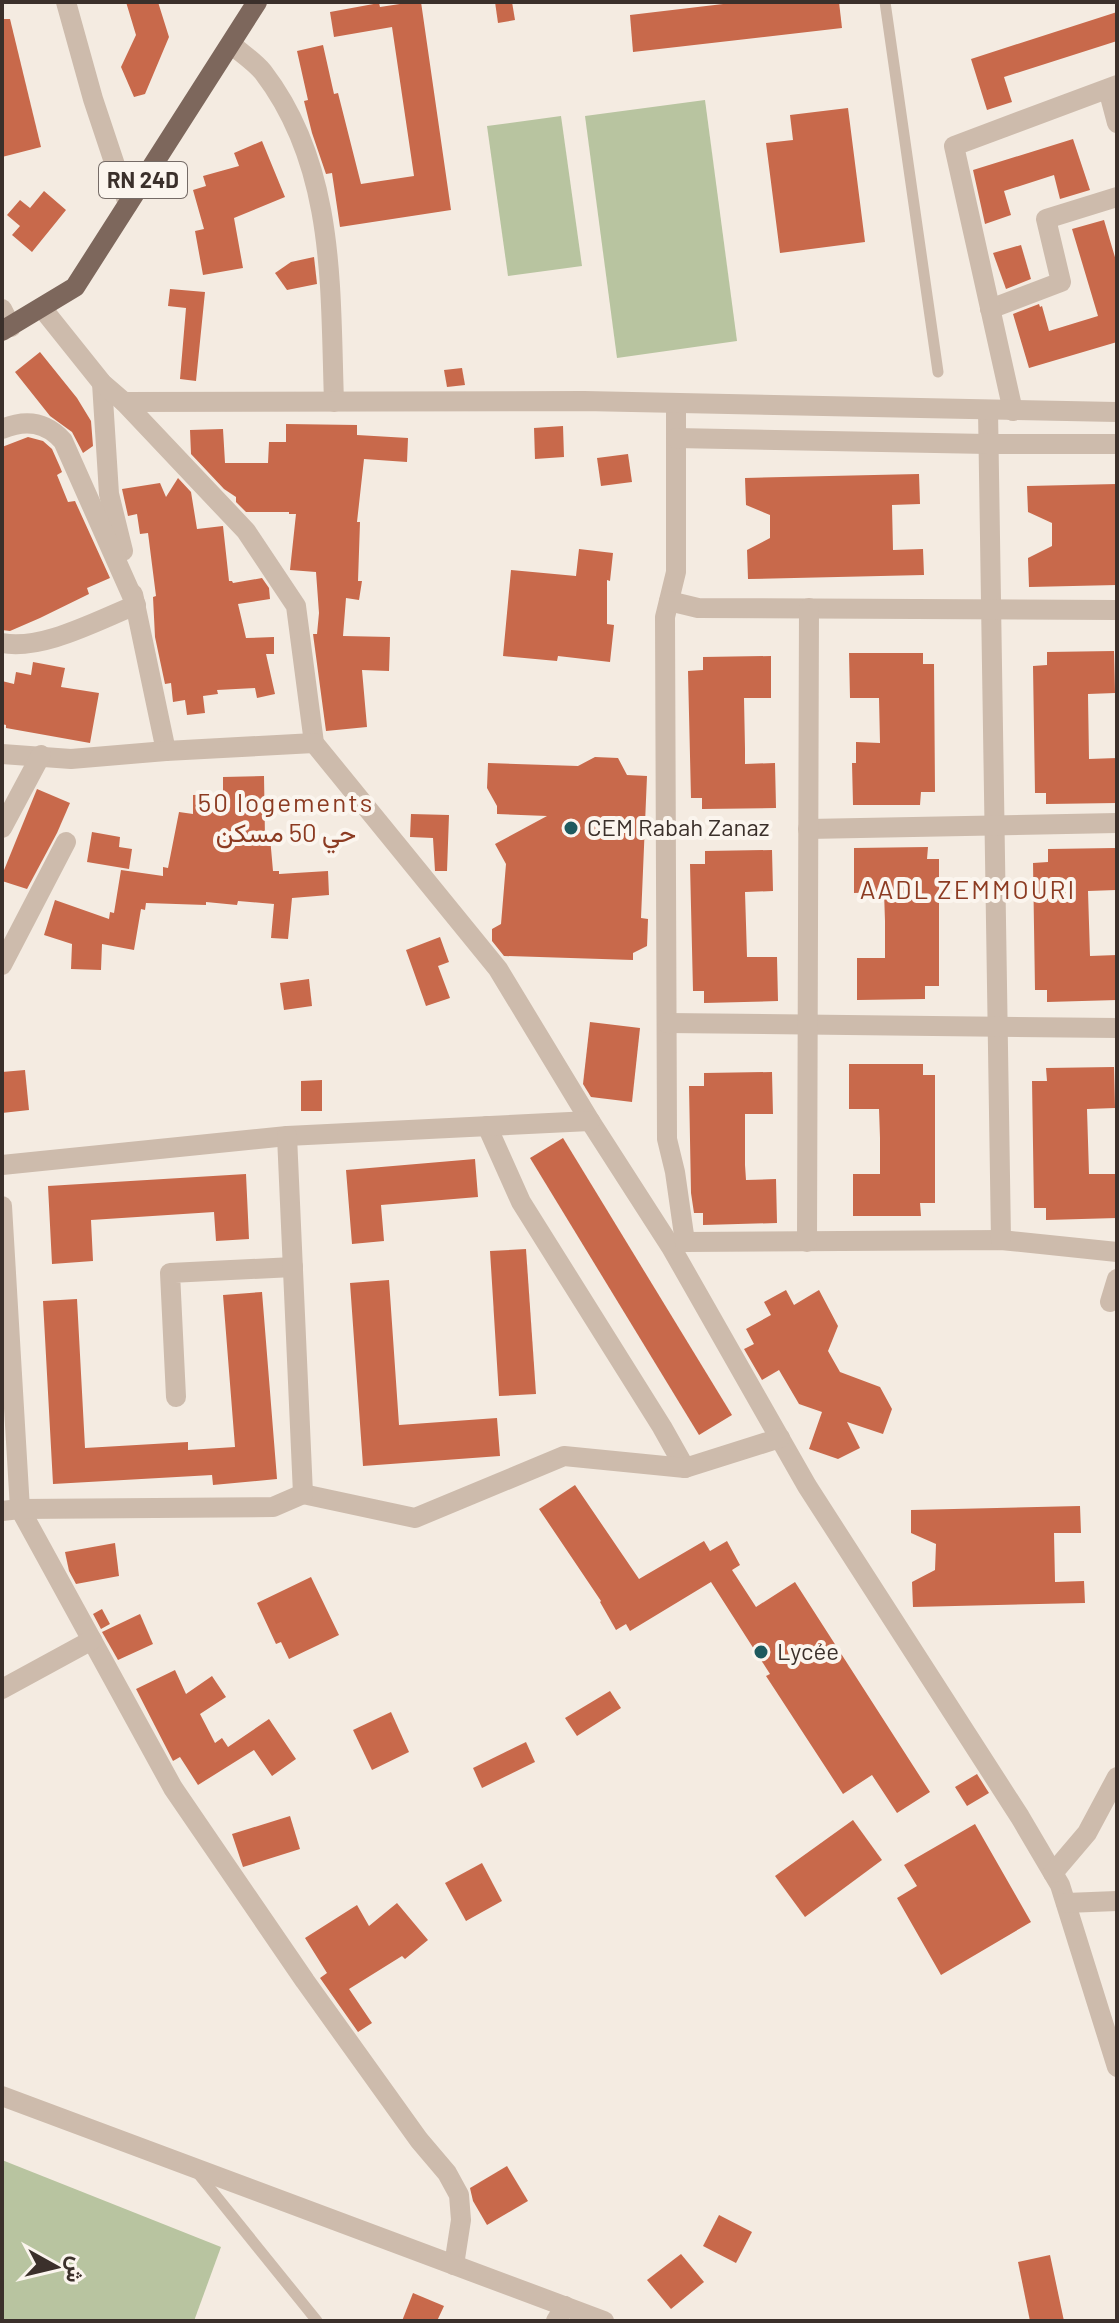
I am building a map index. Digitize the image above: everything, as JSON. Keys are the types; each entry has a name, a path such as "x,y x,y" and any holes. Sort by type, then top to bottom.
{"main road":[{"name":"RN 24D","path":"5,322 42,308 75,287 257,2"}],"street":[{"path":"66,2 93,99 128,204"},
{"path":"231,44 262,71 301,134 318,190 328,247 334,402"},
{"path":"1013,411 954,146 1113,87 1117,123"},
{"path":"990,309 1061,282 1046,219 1117,197"},
{"path":"42,308 102,383 124,402 246,531 296,606 314,743 498,969 590,1121 678,1244 807,1486 1020,1817 1060,1885 1117,2067"},
{"path":"102,383 109,494 166,751"},
{"path":"124,402 584,401 1117,412"},
{"path":"676,404 676,572 665,617 667,1139 675,1172 678,1244"},
{"path":"988,410 1001,1240"},
{"path":"2,429 16,423 37,424 56,433 63,441 136,605"},
{"path":"676,438 1117,444"},
{"path":"669,601 698,608 1117,610"},
{"path":"2,643 19,645 45,641 136,605"},
{"path":"807,1242 809,608"},
{"path":"2,754 71,759 314,743"},
{"path":"2,828 41,755"},
{"path":"808,829 1117,823"},
{"path":"2,965 66,842"},
{"path":"667,1023 1117,1028"},
{"path":"2,1165 287,1136 590,1121"},
{"path":"487,1126 521,1202 685,1468"},
{"path":"287,1136 303,1494"},
{"path":"2,1206 11,1510 92,1640 173,1788 305,1981 419,2140 447,2173 459,2195 461,2220 454,2265"},
{"path":"678,1244 1001,1240 1117,1252"},
{"path":"176,1397 170,1273 293,1267"},
{"path":"1110,1302 1117,1279"},
{"path":"11,1510 273,1507 303,1494 415,1518 564,1456 685,1468 780,1438"},
{"path":"2,1689 92,1640"},
{"path":"1053,1873 1087,1833 1117,1777"},
{"path":"1066,1903 1117,1901"},
{"path":"2,2096 454,2265 560,2314 604,2321"}],"lane":[{"path":"885,2 938,372"},
{"path":"193,2168 317,2321"}],"green space":[{"path":"705,100 737,341 617,358 585,116"},
{"path":"561,116 582,266 508,276 487,126"},
{"path":"2,2160 221,2247 194,2321 2,2321"}],"building":[{"path":"126,2 158,2 169,37 145,94 134,97 121,67 136,35"},
{"path":"421,2 451,210 340,227 332,173 326,174 304,101 308,100 297,51 323,45 361,184 414,176 392,27 334,37 330,12 379,3 380,7"},
{"path":"495,2 512,2 515,20 498,23"},
{"path":"740,2 839,2 842,28 633,52 630,15"},
{"path":"1117,12 1117,41 1004,77 1012,102 987,110 971,59"},
{"path":"2,19 10,19 41,147 2,157"},
{"path":"848,108 865,242 780,253 766,143 793,140 790,115"},
{"path":"1073,139 1090,190 1060,199 1054,175 1004,191 1011,215 985,224 973,170"},
{"path":"262,141 285,197 234,218 243,268 203,275 195,231 204,229 193,190 206,186 203,176 239,166 234,153"},
{"path":"44,191 66,210 32,252 12,235 20,226 7,215 20,200 30,208"},
{"path":"1104,220 1117,264 1117,342 1029,368 1013,314 1039,304 1049,331 1098,316 1072,229"},
{"path":"1021,245 1031,279 1006,289 993,253"},
{"path":"314,257 317,284 287,290 275,273 291,262"},
{"path":"170,289 205,292 196,381 180,379 186,308 168,306"},
{"path":"40,352 77,398 91,421 93,446 83,453 72,432 50,416 15,372"},
{"path":"462,368 465,385 447,387 444,370"},
{"path":"286,424 357,425 357,435 408,438 407,462 364,459 357,522 360,522 358,581 362,581 359,600 346,598 343,636 390,637 389,671 362,670 367,727 326,731 313,634 317,634 319,613 316,572 290,570 296,514 246,512 236,502 236,497 224,489 191,454 190,430 223,429 225,463 268,463 269,442 286,442"},
{"path":"563,426 564,457 535,459 534,428"},
{"path":"28,437 43,441 52,449 62,472 57,475 68,502 75,501 110,578 87,588 89,594 10,631 2,630 2,447"},
{"path":"628,454 632,482 601,486 597,458"},
{"path":"919,474 920,504 892,505 893,550 923,549 924,575 748,579 747,550 770,538 770,515 746,505 745,478"},
{"path":"178,478 191,492 197,529 223,526 229,581 262,578 269,588 270,599 238,604 246,638 274,637 274,654 266,654 275,694 257,698 255,688 217,690 218,694 203,696 205,713 187,715 185,700 173,702 171,683 165,684 155,637 153,597 156,596 148,533 140,534 137,514 128,516 122,489 160,483 166,497"},
{"path":"1117,484 1117,585 1029,587 1028,558 1052,546 1052,523 1028,512 1027,486"},
{"path":"579,549 613,553 610,581 607,580 607,624 614,625 610,662 558,656 557,661 503,656 511,570 576,576"},
{"path":"1114,651 1115,693 1088,694 1089,759 1117,758 1117,803 1046,804 1046,793 1035,793 1033,666 1047,665 1047,652"},
{"path":"849,653 923,653 923,664 934,664 935,792 921,792 920,805 853,805 852,763 856,763 856,742 880,743 879,698 850,698"},
{"path":"771,656 771,698 744,698 745,764 775,763 776,808 702,809 702,798 691,798 688,671 703,670 703,657"},
{"path":"33,662 65,668 61,687 99,693 90,743 6,728 2,724 2,681 14,684 16,672 31,675"},
{"path":"595,757 618,758 627,775 647,776 641,918 648,919 647,946 633,953 633,960 504,956 492,941 492,929 501,924 506,864 495,844 547,816 497,814 497,806 487,788 488,763 578,766"},
{"path":"264,776 265,838 270,837 273,871 279,871 279,874 328,871 329,895 292,898 288,939 271,938 274,904 238,901 237,905 146,903 145,910 141,909 134,950 102,944 101,970 71,969 72,944 44,935 55,900 109,919 110,912 114,913 121,870 163,876 163,867 168,868 179,812 193,814 193,795 223,794 223,777"},
{"path":"37,789 70,803 27,889 2,881 2,875"},
{"path":"411,814 449,815 447,871 435,871 433,838 410,837"},
{"path":"92,832 120,837 119,847 132,849 129,869 87,862"},
{"path":"928,847 927,859 939,859 939,986 925,986 925,999 857,1000 857,958 885,958 885,921 884,892 854,893 854,848"},
{"path":"1115,848 1116,890 1088,891 1090,956 1117,955 1117,1000 1047,1002 1047,990 1035,990 1033,863 1048,862 1048,849"},
{"path":"772,850 773,891 745,892 747,957 777,957 778,1001 704,1003 704,991 693,991 690,864 705,864 705,851"},
{"path":"440,937 449,962 438,966 450,998 426,1006 406,950"},
{"path":"309,979 312,1006 284,1010 280,983"},
{"path":"590,1022 640,1028 632,1102 591,1097 583,1084"},
{"path":"849,1064 923,1064 923,1075 935,1075 935,1203 920,1203 921,1216 853,1216 853,1174 880,1174 880,1138 879,1109 849,1109"},
{"path":"1114,1067 1115,1108 1087,1109 1089,1174 1117,1174 1117,1218 1046,1220 1046,1208 1034,1208 1032,1081 1047,1081 1046,1068"},
{"path":"25,1070 29,1110 2,1113 2,1072"},
{"path":"772,1072 773,1114 745,1114 745,1165 746,1180 776,1179 777,1223 703,1225 703,1213 694,1213 691,1193 689,1086 704,1086 704,1073"},
{"path":"322,1080 322,1111 301,1111 301,1081"},
{"path":"563,1138 732,1415 699,1435 530,1158"},
{"path":"475,1159 478,1197 381,1205 384,1241 352,1244 346,1170"},
{"path":"246,1174 249,1239 216,1241 214,1212 91,1220 93,1261 52,1264 48,1186"},
{"path":"526,1249 536,1394 499,1396 490,1251"},
{"path":"389,1280 399,1425 497,1418 500,1456 363,1466 350,1283"},
{"path":"786,1290 794,1305 819,1290 838,1326 828,1351 840,1372 880,1387 892,1409 883,1434 847,1422 860,1448 838,1459 809,1449 822,1412 799,1404 779,1370 762,1380 744,1349 754,1344 746,1329 771,1315 764,1302"},
{"path":"262,1292 277,1479 213,1485 212,1475 53,1484 43,1301 77,1299 85,1448 188,1442 188,1450 235,1447 223,1295"},
{"path":"575,1485 639,1579 704,1541 710,1551 727,1541 740,1565 732,1570 756,1607 795,1582 930,1792 897,1813 872,1775 843,1794 766,1676 770,1674 711,1582 630,1631 626,1624 616,1630 601,1601 539,1509"},
{"path":"1080,1506 1081,1533 1054,1533 1055,1582 1084,1581 1085,1603 913,1607 912,1582 935,1570 936,1544 911,1533 911,1510"},
{"path":"115,1543 119,1576 76,1584 65,1552"},
{"path":"311,1577 339,1635 289,1659 281,1642 276,1644 257,1603"},
{"path":"102,1609 110,1624 101,1629 93,1614"},
{"path":"140,1614 153,1644 118,1660 102,1632"},
{"path":"175,1670 186,1694 212,1676 226,1697 200,1714 215,1743 222,1738 228,1747 269,1719 296,1759 272,1776 254,1750 198,1785 180,1757 173,1761 136,1689"},
{"path":"610,1691 621,1708 577,1736 565,1718"},
{"path":"391,1712 409,1752 372,1770 353,1730"},
{"path":"526,1742 535,1762 482,1788 473,1768"},
{"path":"977,1774 989,1793 967,1806 955,1787"},
{"path":"290,1816 300,1849 243,1867 232,1834"},
{"path":"853,1820 882,1860 805,1917 775,1876"},
{"path":"975,1824 1031,1922 941,1975 897,1898 917,1886 904,1865"},
{"path":"482,1863 502,1901 466,1921 445,1883"},
{"path":"397,1903 428,1940 405,1959 402,1956 349,1989 372,2023 358,2032 320,1978 327,1973 305,1938 357,1905 369,1926"},
{"path":"507,2166 528,2201 487,2225 473,2201 470,2188"},
{"path":"719,2215 752,2232 736,2263 703,2246"},
{"path":"681,2254 704,2282 671,2309 647,2280"},
{"path":"1050,2255 1064,2321 1030,2321 1018,2262"},
{"path":"413,2293 444,2306 437,2321 402,2321"}],"place":[{"name":"CEM Rabah Zanaz","path":"571,828"},
{"name":"Lycée","path":"761,1652"}],"district":[{"name":"50 logements حي 50 مسكن","path":"286,818"},
{"name":"AADL ZEMMOURI","path":"968,890"}]}
